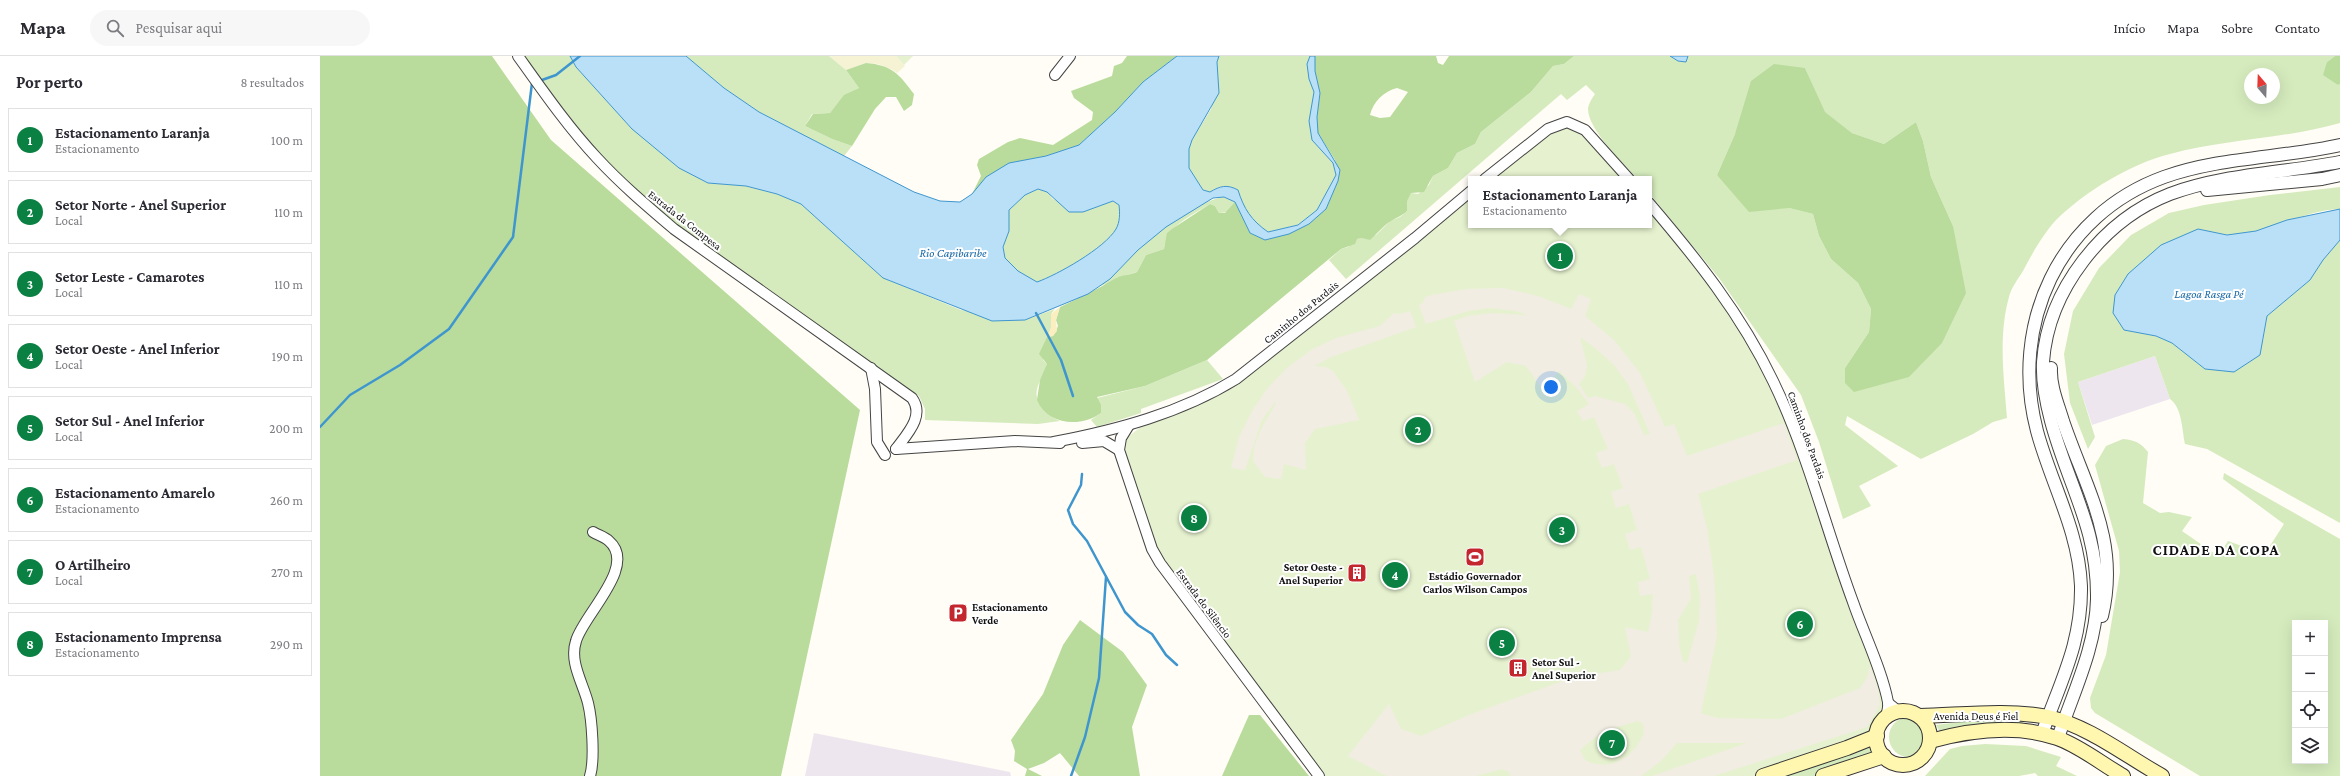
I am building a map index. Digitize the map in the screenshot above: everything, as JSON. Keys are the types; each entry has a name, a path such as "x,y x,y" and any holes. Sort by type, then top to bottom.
{"main road":[{"path":"1891,711 1913,712 1920,716 1928,727 1930,741 1924,755 1912,763 1897,764 1884,756 1877,743 1876,736 1879,727 1891,711"},
{"name":"Avenida Deus é Fiel","path":"1920,716 2001,713 2048,717 2090,733 2162,776"},
{"name":"Avenida Deus é Fiel","path":"1930,741 1956,734 1989,731 2022,731 2042,734 2058,738 2123,776"},
{"path":"1763,776 1847,748 1876,736"},
{"path":"1823,776 1884,756"}],"street":[{"name":"Estrada da Compesa","path":"518,56 596,158 637,198 680,233 912,398 917,404 917,418 896,449 1015,441 1054,442"},
{"path":"1055,75 1070,56"},
{"path":"1489,176 1548,129 1567,122 1585,130 1625,176"},
{"path":"2042,734 2070,662 2077,638 2080,615 2081,585 2076,551 2066,513 2037,431 2028,377 2028,352 2033,326 2044,292 2057,266 2073,243 2092,221 2139,188 2164,177 2201,166 2309,152 2340,145"},
{"path":"2058,738 2093,639 2097,600 2093,546 2051,421 2044,388 2043,360 2050,325 2063,295 2089,254 2106,235 2129,217 2153,202 2170,194 2223,180 2305,169 2340,162"},
{"path":"2170,194 2322,179 2340,175"},
{"name":"Caminho dos Pardais","path":"1054,442 1130,425 1206,396 1236,379 1403,248 1468,194"},
{"name":"Caminho dos Pardais","path":"1652,207 1714,283 1745,327 1774,382 1798,441 1838,563 1891,711"},
{"path":"871,368 875,389 877,442 885,455"},
{"path":"1054,442 1104,441 1120,450 1122,438 1130,425"},
{"name":"Estrada do Silêncio","path":"1120,450 1152,549 1160,563 1319,776"},
{"path":"590,776 591,746 588,704 574,659 576,641 607,589 618,560 616,550 609,541 593,532"}],"shaded area":[{"path":"829,56 896,56 905,66 897,73 878,64 866,63 846,70"},
{"path":"1503,288 1538,296 1571,309 1579,294 1591,299 1585,316 1614,340 1640,373 1665,427 1674,424 1687,456 1784,423 1797,460 1698,494 1707,528 1714,576 1717,636 1701,713 1717,718 1781,719 1860,688 1867,678 1870,666 1878,689 1880,705 1867,727 1714,776 1652,776 1747,743 1677,743 1661,761 1641,776 1511,776 1509,772 1502,769 1476,776 1387,776 1348,756 1389,704 1401,729 1421,736 1469,715 1574,677 1620,670 1631,656 1625,627 1648,632 1652,613 1653,594 1640,596 1638,582 1650,579 1641,547 1630,550 1625,534 1637,530 1629,504 1616,508 1611,492 1623,488 1614,464 1602,468 1596,453 1608,449 1594,417 1583,421 1577,411 1589,404 1578,389 1559,371 1543,390 1526,366 1507,362 1475,382 1454,321 1468,316 1491,313 1528,315 1516,311 1490,308 1468,311 1426,324 1419,305 1423,303 1425,297 1466,289","holes":["1580,337 1614,365 1628,384 1650,434 1644,435 1634,413 1625,404 1595,396 1588,398 1579,384 1585,376 1587,365","1696,574 1700,596 1699,621 1687,663 1683,662 1679,645 1678,620 1691,598 1689,576","1638,721 1643,724 1644,734 1637,746 1628,756 1614,763 1604,765 1591,763 1585,760 1580,750 1594,738 1610,729"]},
{"path":"1410,311 1416,327 1331,357 1314,366 1325,367 1333,371 1347,391 1359,420 1315,429 1305,443 1306,470 1284,464 1281,479 1265,477 1253,461 1254,447 1261,429 1276,403 1275,402 1262,420 1245,470 1231,468 1239,437 1252,411 1267,389 1287,368 1311,350 1336,338 1380,326 1394,313 1400,314"},
{"path":"2155,356 2170,399 2092,425 2078,382"},
{"path":"814,733 1010,772 1011,776 805,776"}],"green space":[{"path":"320,56 492,56 551,140 860,410 781,776 320,776"},
{"path":"522,56 570,56 576,67 632,129 708,183 746,186 777,194 801,204 883,278 961,310 1025,320 1055,309 1051,314 1051,328 1044,345 1043,360 1047,364 1038,386 1037,396 1043,408 1060,421 1038,424 925,420 925,409 919,396 664,216 590,147"},
{"path":"686,56 829,56 846,70 859,88 844,96 830,113 812,114 805,126 832,139 852,146 844,156 759,112 724,88"},
{"path":"896,56 913,56 904,65"},
{"path":"1127,56 1177,56 1143,82 1115,112 1079,145 1046,156 972,194 981,176 977,165 979,159 1008,142 1020,138 1053,145 1092,120 1093,112 1074,98 1071,91 1112,76 1114,66 1122,63"},
{"path":"1219,56 1310,56 1308,61 1308,71 1314,92 1312,140 1333,163 1336,175 1317,210 1298,225 1268,232 1249,214 1238,190 1219,187 1210,192 1203,190 1189,168 1189,149 1192,140 1211,109 1218,76 1217,62"},
{"path":"1315,56 1436,56 1438,63 1443,65 1449,56 1574,56 1564,64 1553,66 1531,92 1481,132 1475,144 1457,153 1448,168 1433,176 1424,192 1411,193 1407,201 1407,211 1405,213 1389,222 1370,240 1362,238 1357,239 1355,244 1341,249 1207,360 1145,386 1097,397 1101,405 1101,413 1093,418 1084,421 1065,422 1048,415 1037,400 1040,380 1047,364 1039,354 1047,337 1053,336 1058,326 1056,320 1060,307 1116,278 1137,272 1146,255 1164,249 1167,233 1210,204 1215,206 1219,213 1225,213 1235,202 1250,233 1265,240 1309,224 1338,181 1335,160 1318,133 1317,117 1320,93 1315,71","holes":["1397,88 1408,92 1390,117 1380,118 1370,115 1376,102 1392,89"]},
{"path":"1574,56 1670,56 1678,61 1686,62 1688,56 2335,56 2327,62 2338,85 2340,84 2340,123 2298,132 2212,145 2170,154 2140,164 2109,180 2068,209 2047,231 2010,294 2006,312 2003,342 2003,373 2007,418 1993,422 1973,434 1921,459 1847,416 1845,425 1898,466 1859,486 1871,506 1843,519 1819,442 1801,395 1719,278 1652,197 1652,176 1634,176 1599,135 1593,126 1588,108 1595,94 1586,85 1567,100 1561,94 1346,279 1329,260 1341,249 1348,247 1357,239 1376,235 1390,221 1400,217 1407,211 1406,201 1411,193 1418,194 1429,185 1433,176 1448,168 1457,153 1475,144 1481,132 1531,92 1553,66 1564,64","holes":["1805,68 1824,112 1852,133 1884,144 1916,122 1923,141 1931,177 1953,226 1845,383 1845,368 1869,332 1871,309 1858,283 1831,259 1819,236 1813,214 1789,208 1717,175 1735,134"]},
{"path":"2335,56 2340,56 2340,84 2338,85 2323,75 2327,62"},
{"path":"866,63 889,68 899,76 914,94 912,105 904,111 896,97 886,97 875,109 852,146 832,139 805,126 813,114 830,113 844,95 859,88 846,70"},
{"path":"1774,64 1805,68 1825,112 1852,133 1884,144 1916,122 1923,141 1931,177 1953,226 1966,293 1942,343 1909,377 1854,392 1845,383 1845,368 1869,332 1871,309 1858,283 1831,259 1819,236 1813,214 1789,208 1749,212 1717,175 1735,134 1751,81"},
{"path":"1577,124 1626,176 1489,176 1540,135"},
{"path":"2340,187 2340,209 2312,213 2271,227 2242,234 2224,235 2198,229 2124,330 2156,336 2172,343 2205,369 2263,340 2267,316 2310,280 2323,260 2340,240 2340,523 2207,449 2185,444 2177,407 2170,399 2155,356 2078,382 2095,437 2088,449 2070,403 2064,354 2073,311 2099,268 2131,235 2169,213 2204,205 2270,195"},
{"path":"1038,189 1047,192 1053,199 1083,212 1113,201 1119,205 1120,214 1116,229 1102,244 1080,260 1037,283 1018,271 1005,258 1003,247 1009,231 1009,210 1025,195"},
{"path":"1468,193 1468,228 1652,228 1652,207 1693,255 1765,365 1888,703 1883,720 1873,738 1763,776 1319,776 1160,563 1130,478 1124,440 1142,426 1195,405"},
{"path":"1224,197 1235,202 1228,210 1219,213 1215,206 1210,204 1188,217 1175,227 1166,241 1164,249 1146,255 1137,272 1116,278 1110,283 1100,286 1146,243 1178,218 1202,204"},
{"path":"1207,360 1223,379 1141,409 1141,413 1097,427 1091,420 1101,413 1097,398 1145,386"},
{"path":"2123,439 2137,442 2143,446 2148,452 2143,503 2160,513 2169,512 2192,517 2182,531 2218,556 2228,541 2250,549 2266,552 2284,524 2223,479 2224,473 2340,539 2340,776 2200,776 2095,713 2091,708 2090,698 2106,655 2120,572 2119,551 2095,465 2106,446"},
{"path":"1080,620 1123,652 1147,685 1132,727 1140,776 1079,776 1060,753 1044,763 1028,769 1042,776 1025,776 1027,769 1014,761 1015,751 1011,740 1043,694 1063,645"},
{"path":"1249,715 1260,715 1309,776 1222,776"},
{"path":"1909,717 1917,719 1923,723 1927,729 1929,737 1927,745 1923,751 1917,755 1909,757 1901,755 1895,751 1891,745 1889,737 1891,729 1895,723 1901,719"},
{"path":"1975,720 2025,720 2021,725 1975,725 1940,732 1936,725"},
{"path":"1877,742 1881,755 1815,776 1777,776"},
{"path":"1985,744 2026,746 2061,757 2056,766 2077,776 2038,776 2035,773 2019,776 1925,776 1950,749 1962,746"}],"sand":[{"path":"1060,307 1056,320 1057,331 1053,336 1047,337 1051,328 1051,314"}],"water":[{"name":"Rio Capibaribe","path":"570,56 686,56 724,88 759,112 914,192 940,201 960,202 972,194 986,177 1009,163 1046,156 1079,145 1115,112 1143,82 1177,56 1219,56 1217,62 1219,93 1192,140 1189,149 1189,168 1203,190 1210,192 1217,188 1227,186 1238,190 1249,214 1268,232 1298,225 1317,210 1336,175 1333,163 1312,140 1309,121 1314,92 1309,79 1307,64 1310,56 1315,56 1315,71 1320,93 1317,117 1318,133 1340,170 1338,181 1326,209 1309,224 1289,234 1265,240 1250,233 1235,202 1224,197 1213,198 1166,227 1138,250 1110,279 1088,294 1025,320 992,321 883,278 801,204 777,194 746,186 708,183 679,168 632,129 576,67","holes":["1038,189 1047,192 1069,212 1083,212 1113,201 1119,205 1120,211 1116,229 1102,244 1080,260 1037,282 1018,271 1005,258 1003,247 1009,231 1009,210 1025,195"]},
{"path":"1670,56 1688,56 1686,62 1678,61"},
{"name":"Lagoa Rasga Pé","path":"2340,209 2340,240 2323,260 2310,280 2267,316 2260,355 2234,372 2205,369 2172,343 2156,336 2124,330 2113,313 2115,295 2128,274 2161,245 2198,229 2227,235 2256,231 2287,220"}],"waterway":[{"path":"542,80 556,75 580,56"},
{"path":"320,427 350,395 400,365 449,329 513,237 532,83"},
{"path":"1036,313 1061,360 1073,396"},
{"path":"1082,474 1081,485 1068,510 1073,524 1087,541 1125,612 1138,625 1152,634 1166,655 1177,665"},
{"path":"1071,776 1085,737 1099,678 1106,577"}],"place":[{"name":"Estacionamento Laranja","path":"1560,256"},
{"name":"Setor Norte - Anel Superior","path":"1418,430"},
{"name":"Estacionamento Imprensa","path":"1194,518"},
{"name":"Setor Leste - Camarotes","path":"1562,530"},
{"name":"Estádio Governador Carlos Wilson Campos","path":"1475,557"},
{"name":"Setor Oeste - Anel Superior","path":"1357,573"},
{"name":"Setor Oeste - Anel Inferior","path":"1395,575"},
{"name":"Estacionamento Verde","path":"958,613"},
{"name":"Estacionamento Amarelo","path":"1800,624"},
{"name":"Setor Sul - Anel Inferior","path":"1502,643"},
{"name":"Setor Sul - Anel Superior","path":"1518,668"},
{"name":"O Artilheiro","path":"1612,743"}],"district":[{"name":"CIDADE DA COPA","path":"2216,550"}]}
